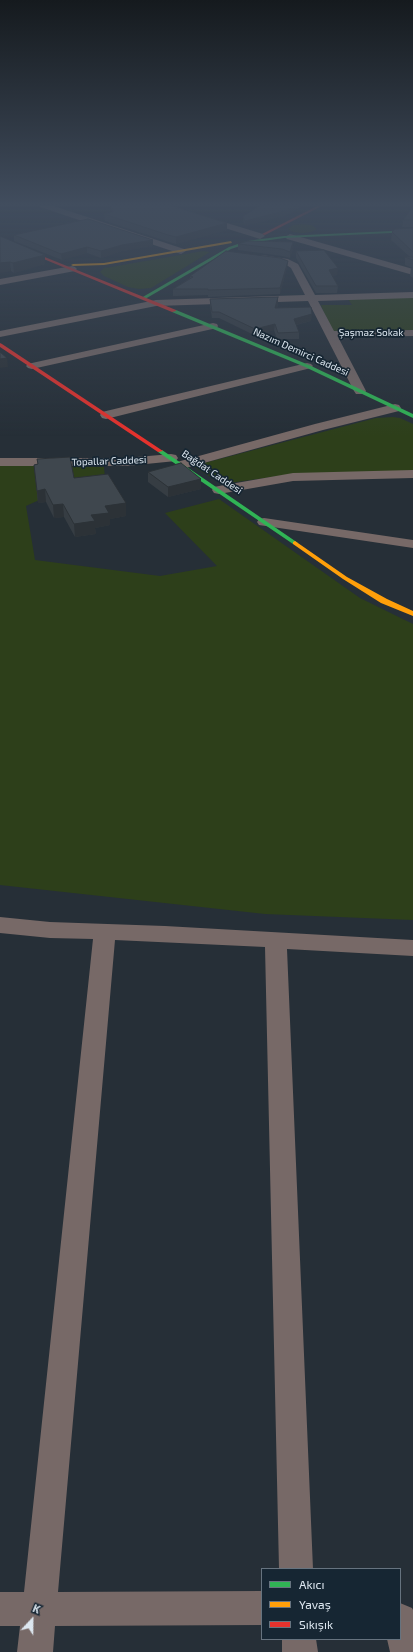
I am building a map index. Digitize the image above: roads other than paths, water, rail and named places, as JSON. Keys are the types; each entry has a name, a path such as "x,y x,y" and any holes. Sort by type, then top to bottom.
{"main road":[{"name":"Nazım Demirci Caddesi","path":"106,282 307,366 413,416"},
{"path":"143,298 171,282"},
{"name":"Bağdat Caddesi","path":"0,345 182,465 345,578 389,604 413,614"}],"street":[{"path":"303,282 360,391"},
{"path":"0,334 156,303 413,295"},
{"path":"32,366 213,326"},
{"name":"Şaşmaz Sokak","path":"330,334 413,333"},
{"path":"106,416 307,366"},
{"path":"182,465 318,427 395,408"},
{"name":"Topallar Caddesi","path":"0,462 126,462 171,458"},
{"path":"219,490 293,477 413,474"},
{"path":"264,522 413,544"},
{"path":"0,925 50,930 165,934 413,948"},
{"path":"35,1652 105,932"},
{"path":"276,940 296,1568"},
{"path":"0,1609 261,1608"},
{"path":"401,1615 413,1615"},
{"path":"401,1624 408,1652"},
{"path":"299,1640 300,1652"}]}
